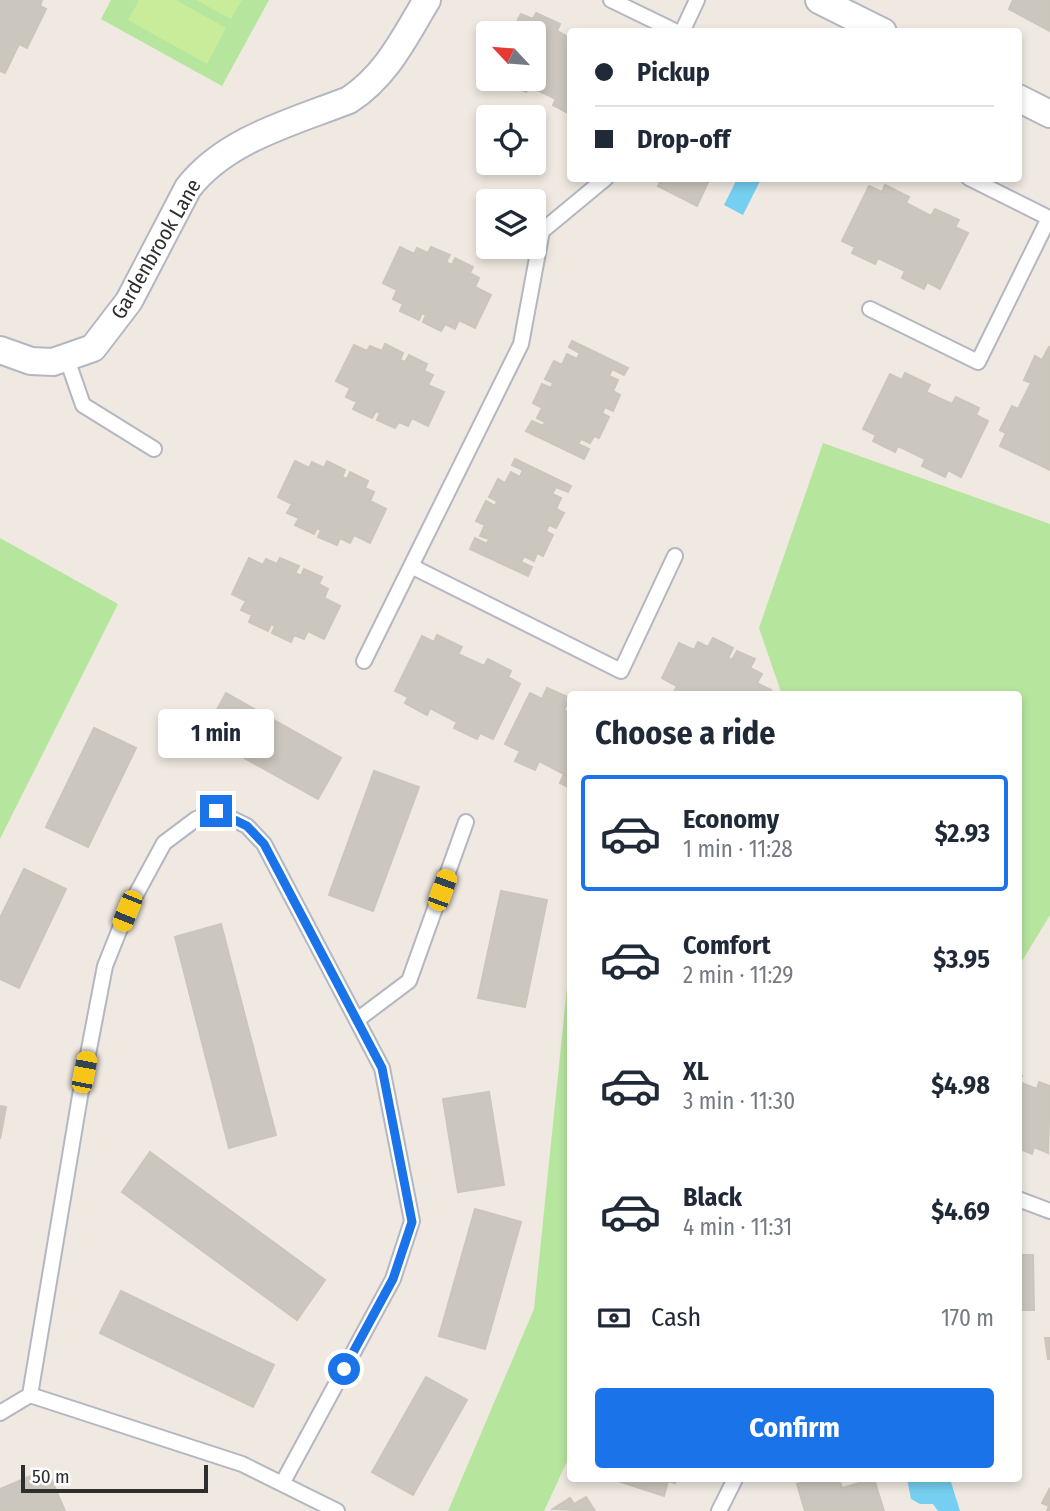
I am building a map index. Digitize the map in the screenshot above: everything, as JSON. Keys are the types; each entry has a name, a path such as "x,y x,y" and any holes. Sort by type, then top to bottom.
{"street":[{"name":"Gardenbrook Lane","path":"0,350 31,361 66,359 93,348 129,301 188,188 200,173 221,154 349,100 365,89 385,69 427,0"},
{"path":"819,0 875,28"},
{"path":"1022,100 1050,114"}],"lane":[{"path":"611,0 671,28"},
{"path":"682,28 697,0"},
{"path":"363,661 521,344 542,231 601,182"},
{"path":"870,309 978,362 1049,218 977,182"},
{"path":"66,359 83,405 154,449"},
{"path":"411,566 621,671 675,556"},
{"path":"30,1395 80,1096 105,966 127,911 164,843 196,819 216,811 247,826 264,844 382,1068 412,1222 393,1279 283,1482"},
{"path":"357,1020 409,981 466,822"},
{"path":"1022,1200 1050,1211"},
{"path":"0,1413 30,1395 242,1464 337,1511"},
{"path":"719,1511 734,1482"}],"green space":[{"path":"111,0 269,0 222,86 101,19"},
{"path":"139,0 176,0 226,28 207,64 128,20"},
{"path":"196,0 242,0 231,19"},
{"path":"823,443 1050,524 1050,915 1022,961 1022,691 781,691 759,628"},
{"path":"0,538 118,604 0,839"},
{"path":"567,987 567,1461 544,1511 448,1511 534,1309"}],"water":[{"path":"736,182 760,182 743,215 724,205"},
{"path":"908,1482 951,1482 960,1511 938,1511 933,1504 920,1504 911,1499"}],"building":[{"path":"0,0 42,0 40,6 46,9 27,48 19,44 5,73 0,71"},
{"path":"1013,0 1050,0 1050,31 1009,9"},
{"path":"536,13 560,24 557,31 567,36 567,112 553,105 556,99 539,91 546,91 546,21 517,21 521,14 533,19"},
{"path":"660,182 708,182 697,206 658,186"},
{"path":"885,185 909,197 906,203 931,216 935,209 959,220 955,227 968,233 940,289 927,282 924,289 902,278 905,271 878,258 875,264 852,253 855,247 842,241 869,186 882,192"},
{"path":"400,247 414,254 417,248 428,253 431,247 450,255 446,262 452,265 455,258 473,267 470,273 479,278 475,287 491,295 475,328 459,320 455,329 445,324 441,331 423,322 426,315 422,313 419,320 400,311 403,304 393,299 397,290 383,283"},
{"path":"572,341 628,368 624,375 612,369 609,376 618,380 613,391 620,395 613,411 605,407 602,413 609,417 599,438 594,436 590,443 581,439 578,444 589,449 584,459 526,431 532,421 543,426 545,422 537,418 542,408 533,403 542,384 551,388 553,383 545,379 554,361 562,365 567,354 577,359 580,353 569,347"},
{"path":"385,344 403,353 400,360 405,362 409,355 427,364 424,371 433,375 428,385 444,392 428,426 412,418 408,426 399,422 395,428 377,420 380,413 376,411 372,418 353,409 357,402 346,397 350,388 336,381 354,345 367,351 370,346 382,351"},
{"path":"1049,347 1050,470 1000,446 1006,433 1000,430 1012,406 1018,409 1031,383 1024,380 1035,356 1042,360"},
{"path":"905,373 930,385 926,392 952,404 956,397 979,408 976,415 988,421 961,477 948,470 945,477 922,466 925,459 898,446 895,452 873,441 876,435 863,429 890,374 902,380"},
{"path":"515,459 571,486 568,492 556,487 552,494 561,498 556,509 564,513 556,528 549,525 546,531 553,535 543,556 537,553 534,561 524,556 521,562 532,567 528,576 470,549 475,538 487,544 489,539 480,536 485,525 476,521 486,501 495,506 497,501 489,497 498,479 505,483 511,472 520,477 523,470 512,465"},
{"path":"295,461 309,468 312,462 324,468 327,461 345,470 342,477 347,479 350,472 368,481 365,488 374,492 370,501 386,509 370,543 354,535 350,543 340,538 337,545 318,537 321,530 317,528 314,534 295,525 299,518 287,513 292,504 278,497"},
{"path":"249,558 263,565 266,559 277,564 280,558 299,566 295,573 301,576 304,569 322,577 319,584 328,589 324,598 340,606 324,639 308,631 304,639 294,635 291,642 272,633 275,626 271,624 268,631 249,622 252,615 241,610 246,601 232,594"},
{"path":"437,635 462,647 458,654 484,666 488,659 511,671 508,677 520,684 493,739 480,733 477,739 454,728 457,722 430,708 427,715 405,703 408,697 395,691 422,636 434,642"},
{"path":"713,638 733,648 728,658 732,660 737,651 755,659 750,668 762,674 757,683 770,691 674,691 677,686 662,678 679,643 694,650 698,642 708,647"},
{"path":"547,688 567,697 564,710 567,712 567,786 560,783 564,774 539,761 535,770 515,761 520,751 505,744 530,693 542,699"},
{"path":"226,693 341,758 318,799 203,735"},
{"path":"94,728 136,748 88,847 46,827"},
{"path":"374,771 419,787 373,911 329,895"},
{"path":"24,869 66,889 19,988 0,979 0,918"},
{"path":"501,891 547,900 525,1007 478,998"},
{"path":"221,924 276,1135 229,1148 175,937"},
{"path":"1039,1082 1050,1086 1048,1153 1034,1147 1032,1154 1022,1150 1022,1083 1037,1089"},
{"path":"489,1092 504,1185 458,1192 443,1099"},
{"path":"0,1106 6,1107 0,1139"},
{"path":"150,1152 325,1280 297,1320 122,1192"},
{"path":"475,1209 521,1222 485,1349 439,1336"},
{"path":"1022,1255 1033,1255 1034,1310 1022,1310"},
{"path":"121,1291 274,1365 253,1407 100,1333"},
{"path":"1045,1338 1050,1338 1050,1359 1048,1359"},
{"path":"426,1377 467,1400 413,1495 372,1472"},
{"path":"47,1469 65,1511 0,1511 0,1489"},
{"path":"621,1482 668,1482 664,1496"},
{"path":"840,1482 842,1488 875,1482 884,1511 805,1511 797,1484"},
{"path":"1050,1488 1050,1511 1047,1511 1049,1506 1042,1503"},
{"path":"586,1497 595,1511 553,1509 570,1498 574,1504"}],"route":[{"path":"216,811 247,826 264,844 382,1068 412,1222 393,1279 344,1369"}]}
